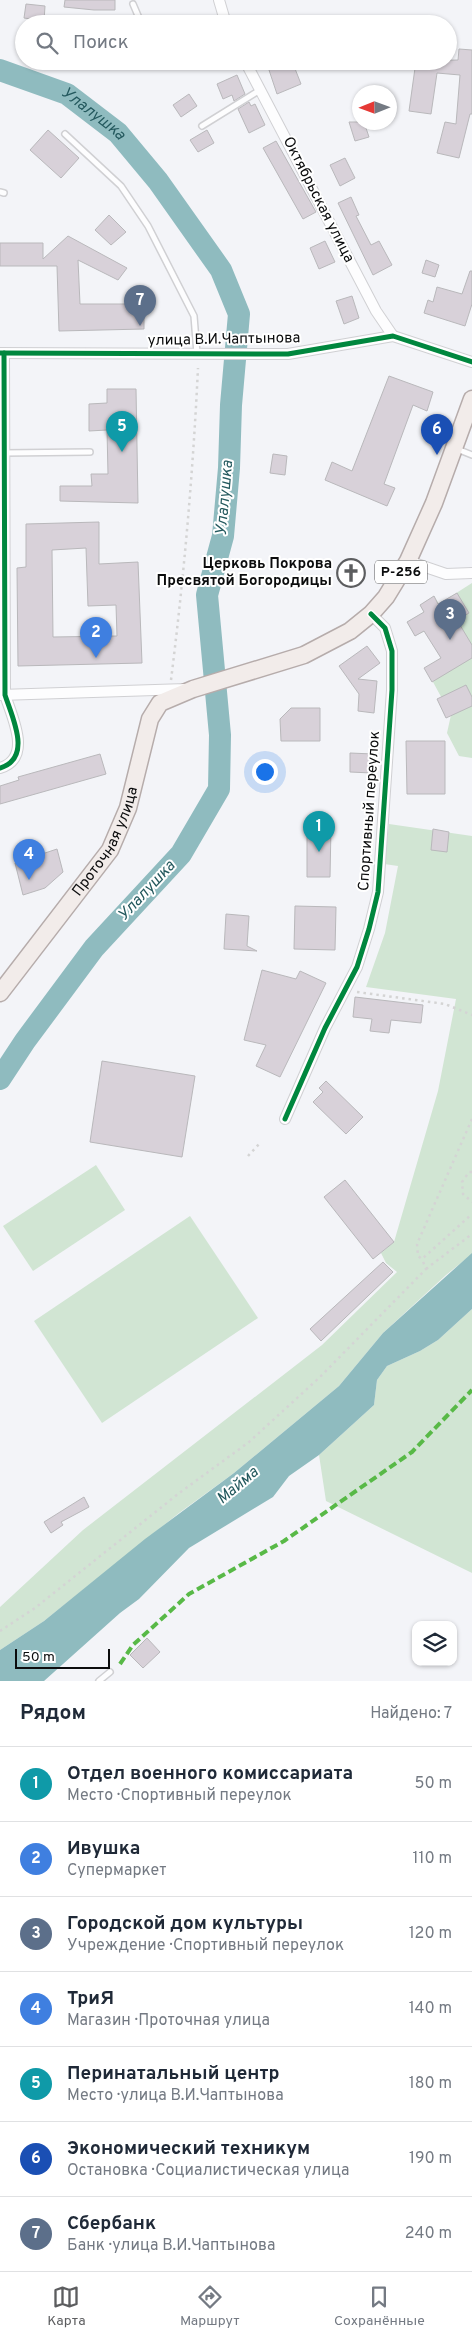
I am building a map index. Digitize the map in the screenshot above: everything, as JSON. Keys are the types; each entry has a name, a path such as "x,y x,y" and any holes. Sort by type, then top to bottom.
{"main road":[{"name":"Р-256","path":"192,689 304,656 350,631 371,614 386,596 408,560 434,503 472,400"},
{"name":"Проточная улица","path":"0,993 110,850 128,808 147,728 155,710 160,703 192,689"}],"street":[{"path":"219,0 223,15"},
{"name":"Октябрьская улица","path":"250,70 372,304 393,336"},
{"name":"улица В.И.Чаптынова","path":"2,353 288,354 393,336 472,362"},
{"path":"0,768 6,766 18,751 19,738 2,695 4,453 2,353"},
{"path":"408,560 446,574 472,573"},
{"name":"Спортивный переулок","path":"285,1118 325,1028 357,967 378,892 392,651 385,628 371,614"},
{"path":"2,695 192,689"}],"lane":[{"path":"133,4 138,15"},
{"path":"202,126 260,90"},
{"path":"65,134 121,186 148,226 194,316 201,355"},
{"path":"454,448 472,455"},
{"path":"4,453 90,452"},
{"path":"99,1681 110,1672"}],"path":[{"path":"171,684 182,593 193,466 198,368"},
{"path":"345,991 445,1004 472,1015"},
{"path":"426,1269 422,1259 418,1256 417,1244 472,1119"},
{"path":"248,1156 261,1142"},
{"path":"472,1172 469,1172 462,1182 463,1194 472,1202"},
{"path":"422,1259 472,1214"},
{"path":"0,1631 35,1608 178,1494 250,1442 320,1377 426,1269 472,1234"}],"green space":[{"path":"472,583 472,758 459,756 447,733 451,715 433,682 441,658 425,631 415,636 407,622 424,612 420,605 434,596 439,604"},
{"path":"389,824 472,836 472,1254 446,1275 383,1333 339,1386 234,1473 179,1513 44,1621 0,1650 0,1607 83,1530 322,1345 397,1272 386,1263 381,1253 394,1242 438,1091 456,999 366,987 385,933 398,866 384,864"},
{"path":"96,1165 125,1210 33,1271 3,1226"},
{"path":"190,1216 258,1318 102,1423 34,1321"},
{"path":"472,1309 472,1573 326,1501 319,1455 374,1405 377,1380 387,1366 420,1351 438,1340"}],"water":[{"name":"Майма","path":"472,1253 472,1309 438,1340 420,1351 387,1366 377,1380 374,1405 319,1455 289,1476 273,1497 189,1548 139,1599 120,1613 44,1681 0,1681 0,1650 44,1621 145,1539 234,1473 339,1386 383,1333"}],"building":[{"path":"65,0 115,0 115,10 64,7"},
{"path":"26,4 45,6 44,15 24,15"},
{"path":"459,49 472,50 472,114 470,114 459,158 437,153 445,122 456,124 460,75 437,73 431,114 409,111 415,70 457,70"},
{"path":"269,70 296,70 301,84 277,94"},
{"path":"237,75 245,94 234,101 232,95 223,99 217,84"},
{"path":"189,94 197,106 181,117 173,105"},
{"path":"249,102 251,106 255,104 265,125 249,133 238,109"},
{"path":"349,122 352,122 352,130 367,130 369,137 355,141"},
{"path":"48,130 79,158 61,178 30,150"},
{"path":"207,130 214,143 198,152 190,140"},
{"path":"276,141 316,212 303,219 263,148"},
{"path":"345,158 355,178 340,186 330,165"},
{"path":"351,197 359,215 356,216 371,245 379,241 392,265 373,275 338,203"},
{"path":"109,215 126,232 111,245 95,230"},
{"path":"68,236 127,268 118,280 78,260 80,304 144,304 144,329 59,331 57,266 0,266 0,243 43,243 43,259"},
{"path":"325,241 335,262 319,269 310,248"},
{"path":"426,260 439,265 435,277 422,273"},
{"path":"470,271 472,271 472,304 465,326 424,313 428,300 433,302 437,287 462,294"},
{"path":"352,296 359,318 344,324 336,301"},
{"path":"389,376 433,392 427,411 413,405 384,484 395,488 387,506 325,480 332,462 352,471"},
{"path":"107,389 136,389 138,503 60,501 60,486 92,486 91,474 108,474 107,430 89,431 89,404 107,403"},
{"path":"273,454 287,456 285,475 270,473"},
{"path":"99,522 99,564 138,562 142,663 18,666 17,568 26,567 26,524","holes":["86,548 88,606 116,605 117,636 53,637 52,550"]},
{"name":"Церковь Покрова Пресвятой Богородицы","path":"350,560 361,565 351,587 340,582"},
{"path":"457,593 469,613 457,620 472,645 472,658 432,682 424,668 441,658 424,631 415,636 407,622 424,612 420,605 434,596 438,604"},
{"path":"367,646 380,663 358,679 377,681 374,713 358,711 359,694 339,666"},
{"path":"466,685 472,697 472,706 446,718 437,699"},
{"path":"291,708 320,708 320,741 281,741 280,719"},
{"path":"406,741 445,741 445,794 407,794"},
{"path":"350,753 373,754 372,773 350,772"},
{"path":"100,754 106,774 0,804 0,786 19,780 18,777"},
{"path":"307,827 331,827 330,877 307,877"},
{"path":"433,829 449,832 447,852 431,850"},
{"path":"57,849 63,872 45,888 23,895 15,863"},
{"path":"295,906 336,907 335,950 294,949"},
{"path":"226,914 249,916 247,946 257,951 224,949"},
{"path":"262,970 296,979 300,971 326,983 280,1077 256,1066 266,1045 244,1040"},
{"path":"355,997 423,1005 421,1023 391,1020 389,1033 370,1031 372,1019 353,1017"},
{"path":"102,1061 195,1076 182,1157 90,1142"},
{"path":"326,1081 363,1117 346,1134 313,1102 323,1092 319,1088"},
{"path":"345,1180 394,1242 373,1259 324,1197"},
{"path":"383,1262 393,1272 321,1341 310,1329"},
{"path":"84,1497 89,1507 61,1522 63,1525 51,1533 44,1522"},
{"path":"147,1638 160,1652 143,1668 130,1655"}],"waterway":[{"name":"Улалушка","path":"0,70 67,94 118,133 158,181 221,270 239,314 223,536 207,595 220,735 219,789 181,854 94,948 25,1041 0,1079"}],"marked path":[{"path":"120,1664 133,1645 189,1594 284,1541 412,1452 472,1390"}],"cycle path":[{"path":"0,353 288,354 393,336 472,362"},
{"path":"0,768 10,763 16,755 18,746 15,725 5,695 4,353"},
{"path":"285,1119 325,1028 357,967 378,892 392,690 392,651 385,628 371,614"}],"place":[{"name":"Сбербанк","path":"140,326"},
{"name":"Перинатальный центр","path":"122,452"},
{"name":"Экономический техникум","path":"437,455"},
{"name":"Церковь Покрова Пресвятой Богородицы","path":"351,573"},
{"name":"Городской дом культуры","path":"450,640"},
{"name":"Ивушка","path":"96,658"},
{"name":"Отдел военного комиссариата","path":"319,852"},
{"name":"ТриЯ","path":"29,880"}]}
